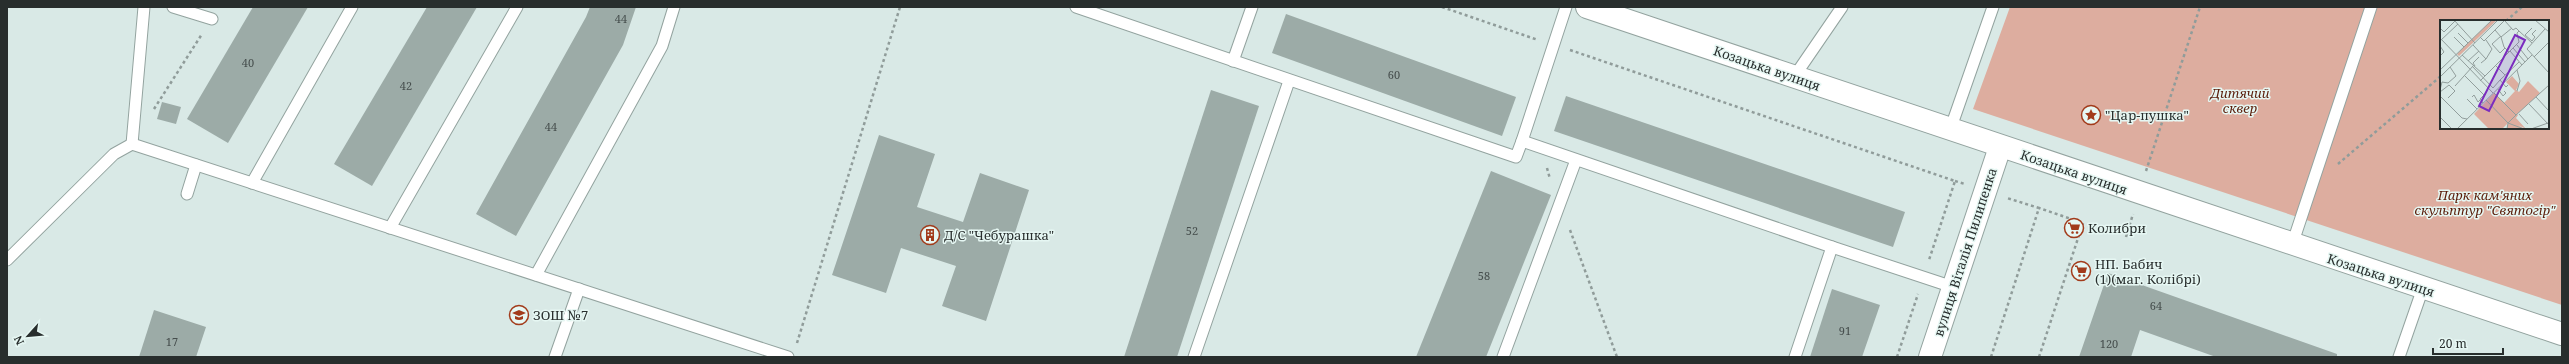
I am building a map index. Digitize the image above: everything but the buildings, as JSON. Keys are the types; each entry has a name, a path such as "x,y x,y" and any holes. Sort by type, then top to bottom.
{"street":[{"name":"Козацька вулиця","path":"1587,7 2292,245 2562,334"},
{"name":"вулиця Віталія Пилипенка","path":"1930,357 2000,147"}],"lane":[{"path":"132,144 144,7"},
{"path":"173,7 212,19"},
{"path":"252,183 352,7"},
{"path":"390,228 517,7"},
{"path":"536,275 662,46 674,7"},
{"path":"1076,7 1289,81 1516,157 1566,7"},
{"path":"1234,61 1252,7"},
{"path":"1794,77 1842,7"},
{"path":"1950,130 1993,7"},
{"path":"2292,245 2371,7"},
{"path":"1194,357 1289,81"},
{"path":"1522,141 1953,287"},
{"path":"7,260 114,154 132,144 579,289 791,354"},
{"path":"1503,357 1576,160"},
{"path":"187,194 196,165"},
{"path":"1796,357 1832,247"},
{"path":"2399,357 2423,288"},
{"path":"555,357 579,289"}],"path":[{"path":"791,354 900,7"},
{"path":"1442,7 2083,223 2039,357"},
{"path":"2126,237 2200,7"},
{"path":"2507,20 2522,7"},
{"path":"153,111 212,19"},
{"path":"2312,186 2440,77"},
{"path":"1539,147 1617,357"},
{"path":"1897,357 1955,180"},
{"path":"1991,357 2039,208"}],"green space":[{"path":"2010,7 2562,7 2562,305 1973,109"}],"place":[{"name":"\"Цар-пушка\"","path":"2091,115"},
{"name":"Колибри","path":"2074,228"},
{"name":"Д/С \"Чебурашка\"","path":"930,235"},
{"name":"НП. Бабич (1)(маг. Колібрі)","path":"2081,271"},
{"name":"ЗОШ №7","path":"519,315"}],"park label":[{"name":"Дитячий сквер","path":"2240,100"},
{"name":"Парк кам'яних скульптур \"Святогір\"","path":"2485,202"}]}
